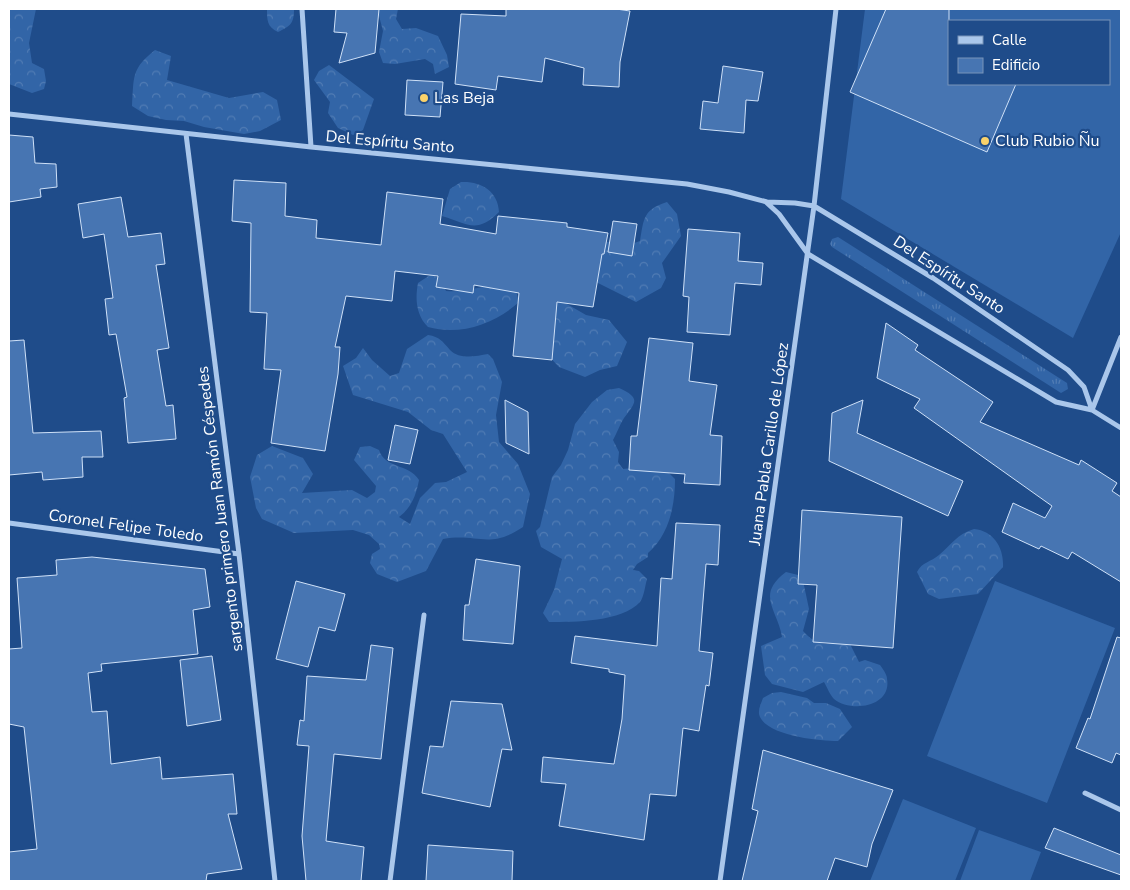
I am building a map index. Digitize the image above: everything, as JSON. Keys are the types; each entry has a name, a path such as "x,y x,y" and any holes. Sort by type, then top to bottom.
{"street":[{"path":"302,9 311,147"},
{"name":"Juana Pabla Carillo de López","path":"720,881 808,254 836,9"},
{"name":"Del Espíritu Santo","path":"9,114 311,147 687,184 729,192 766,202 814,206 933,278 1068,370 1084,387 1092,410"},
{"name":"sargento primero Juan Ramón Céspedes","path":"186,134 239,554 275,881"},
{"path":"766,202 783,219 808,254 1056,402 1092,410 1121,428"},
{"path":"1092,410 1121,337"},
{"name":"Coronel Felipe Toledo","path":"9,523 239,554"},
{"path":"390,881 424,615"},
{"path":"1085,792 1121,810"}],"green space":[{"path":"9,9 36,9 29,43 32,63 44,69 46,81 44,89 32,93 9,84"},
{"path":"267,9 294,9 293,18 289,26 278,32 272,28 268,23"},
{"path":"380,9 398,9 396,19 402,29 416,28 438,36 447,55 449,67 435,74 433,64 425,59 395,64 383,63 379,52 383,31 378,12"},
{"name":"Club Rubio Ñu","path":"865,9 1121,9 1121,232 1073,338 841,199"},
{"path":"155,50 171,56 167,80 229,98 263,92 277,100 281,120 260,131 244,134 204,127 184,121 148,116 132,106 133,88 138,68"},
{"path":"329,65 374,99 363,130 353,135 338,128 328,113 330,102 314,80 319,71"},
{"path":"461,182 475,183 487,189 495,198 499,212 491,219 477,225 465,224 442,216 450,189"},
{"path":"667,202 677,214 681,236 662,263 666,278 661,288 636,302 592,280 589,240 620,243 626,246 640,241 646,216 653,208"},
{"path":"838,237 1067,383 1068,389 1061,393 832,247 830,244 832,239"},
{"path":"430,275 440,278 446,291 459,291 497,285 504,286 516,291 519,302 510,310 476,326 452,330 428,327 419,312 417,295 418,283"},
{"path":"560,300 586,315 609,320 627,342 617,366 600,370 585,377 559,367 543,350 549,311"},
{"path":"428,335 438,338 458,355 478,356 488,354 493,359 502,382 496,415 499,442 518,464 530,494 523,527 501,538 443,539 426,571 397,582 377,574 370,563 372,554 380,549 379,544 369,535 353,530 294,533 262,519 256,508 250,477 257,455 272,446 303,458 313,474 302,493 352,490 367,498 375,492 376,486 354,460 360,447 370,446 379,450 386,460 409,471 419,480 413,500 399,517 410,524 420,498 435,483 446,482 467,472 443,434 431,430 408,412 353,395 343,366 356,358 363,348 372,360 390,376 399,373 407,349"},
{"path":"619,388 631,395 634,401 613,440 619,452 618,462 623,469 661,465 675,479 672,510 661,538 648,553 648,557 637,564 633,570 639,571 647,579 640,602 622,614 597,620 549,622 543,613 554,590 562,559 541,547 536,531 540,527 552,477 561,465 568,450 575,424 592,402 607,390"},
{"path":"974,529 987,533 1000,547 1003,567 978,594 939,599 928,594 917,572 919,569 939,555 959,537"},
{"path":"786,572 802,576 809,609 803,631 809,637 814,641 825,644 850,644 859,662 865,660 880,665 887,677 887,688 883,696 877,701 869,705 850,706 834,699 824,682 803,692 772,684 765,675 761,646 782,637 770,596 777,580"},
{"path":"995,581 1115,628 1047,803 927,756"},
{"path":"781,692 807,698 814,703 826,703 840,709 852,727 838,741 796,736 773,729 760,717 759,710 763,698 772,693"},
{"path":"903,799 976,828 955,881 870,881"},
{"path":"979,830 1041,852 1030,881 960,881"}],"building":[{"path":"336,9 379,9 375,53 339,63 347,33 334,32"},
{"path":"506,9 616,9 630,11 620,62 619,87 583,85 584,68 545,58 542,82 498,76 496,90 455,84 461,14 506,16"},
{"path":"886,9 949,9 948,85 1016,85 987,152 850,92"},
{"path":"723,66 763,72 758,101 746,100 744,133 700,129 703,101 718,103"},
{"name":"Las Beja","path":"407,80 443,82 440,117 405,115"},
{"path":"9,135 33,137 35,163 56,164 57,187 40,189 41,197 9,202"},
{"path":"234,180 286,183 285,216 317,220 316,238 381,245 387,192 443,199 440,224 496,234 498,216 567,223 567,227 608,233 604,254 602,254 593,307 557,302 552,360 513,356 519,293 474,285 473,293 436,287 438,276 395,271 392,301 346,296 335,347 340,347 338,374 325,451 271,443 281,370 264,369 267,313 250,312 251,223 232,221"},
{"path":"121,197 128,237 161,233 165,264 156,265 169,348 157,350 166,406 173,405 176,439 128,443 124,398 127,397 116,334 109,335 105,299 113,298 104,234 83,238 78,204"},
{"path":"613,221 637,224 632,256 608,252"},
{"path":"688,229 740,233 738,261 763,263 761,285 735,283 730,335 687,332 689,297 683,296"},
{"path":"886,323 918,345 915,350 993,402 980,422 1079,465 1081,460 1117,483 1112,491 1121,497 1121,582 1072,552 1068,559 1041,546 1039,549 1002,532 1013,503 1045,518 1052,506 914,408 920,399 877,378"},
{"path":"649,338 693,343 689,381 717,385 710,435 722,436 720,485 684,483 685,474 629,470 631,436 637,436"},
{"path":"24,340 33,433 101,431 103,457 82,457 83,477 43,480 42,472 9,475 9,341"},
{"path":"505,400 528,412 529,454 506,443"},
{"path":"863,400 857,433 963,481 948,516 829,461 832,413"},
{"path":"395,425 418,430 410,464 388,460"},
{"path":"802,510 902,517 893,648 813,642 817,585 798,584"},
{"path":"676,523 720,525 718,565 706,564 699,651 713,653 709,686 706,685 699,731 683,728 676,796 650,794 644,840 559,826 566,784 541,782 543,757 614,764 622,719 625,675 609,672 609,669 571,663 575,636 657,646 661,578 672,579"},
{"path":"92,557 205,569 210,607 193,610 198,654 101,664 102,671 88,673 92,712 107,711 111,764 160,757 162,779 233,774 237,814 228,814 242,869 207,874 206,881 9,881 9,852 37,849 24,727 9,724 9,649 22,648 17,578 57,575 56,560"},
{"path":"476,559 520,566 513,644 463,640 465,605 469,605"},
{"path":"296,581 345,594 335,631 319,627 308,667 276,659"},
{"path":"1117,637 1121,638 1121,755 1116,753 1112,763 1076,748 1088,718 1090,719"},
{"path":"371,645 393,648 381,759 334,754 326,841 364,847 361,881 306,881 302,836 309,746 297,745 300,720 304,721 307,676 366,680"},
{"path":"212,656 221,720 187,726 180,660"},
{"path":"451,701 502,704 512,750 502,749 490,807 422,793 430,746 443,747"},
{"path":"763,750 893,790 872,844 867,867 835,858 827,881 742,881 758,811 752,809"},
{"path":"1054,828 1121,855 1121,875 1045,848"},
{"path":"428,845 513,851 512,881 426,881"}],"place":[{"name":"Las Beja","path":"424,98"},
{"name":"Club Rubio Ñu","path":"985,141"}]}
